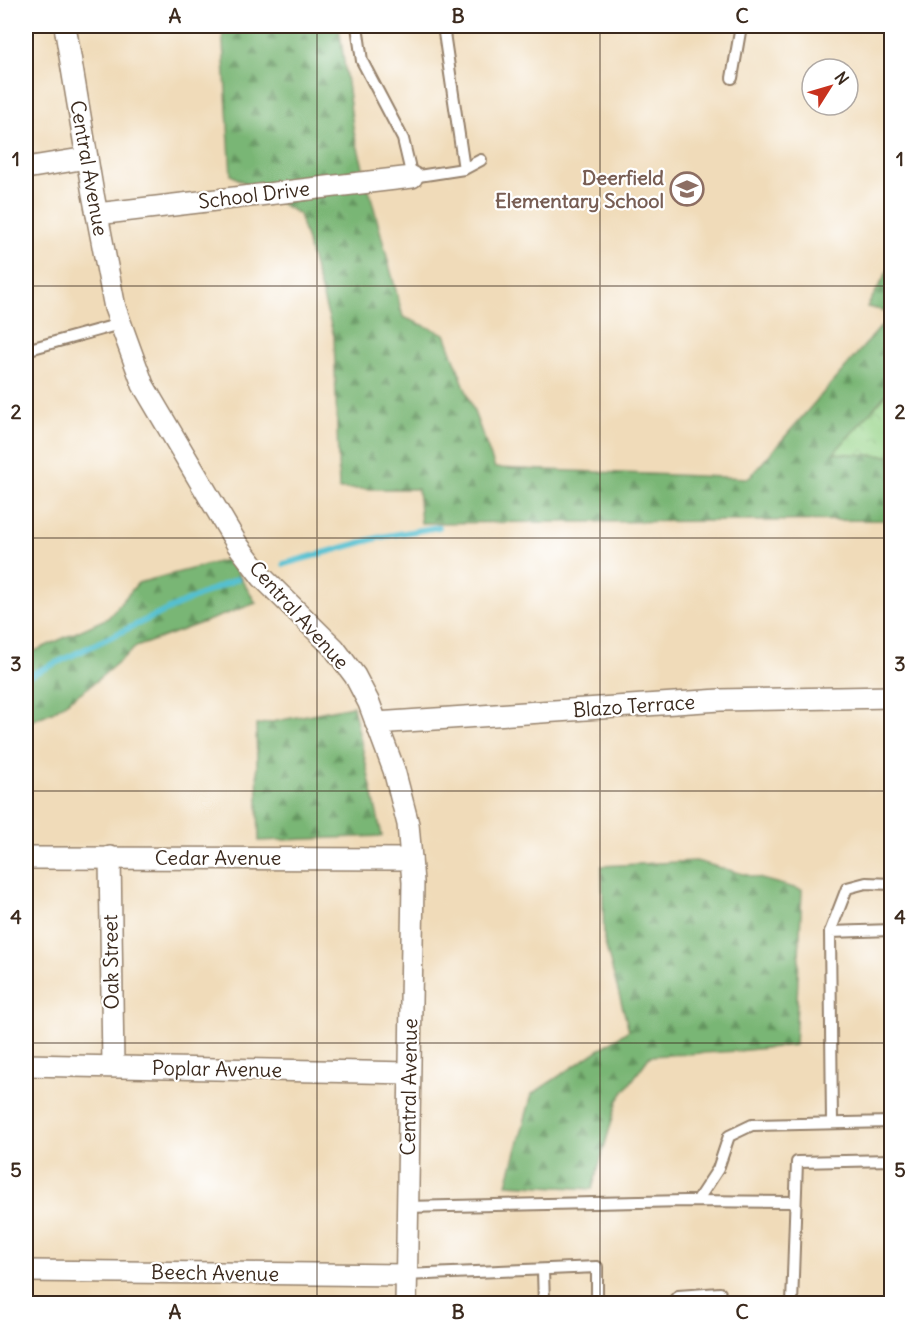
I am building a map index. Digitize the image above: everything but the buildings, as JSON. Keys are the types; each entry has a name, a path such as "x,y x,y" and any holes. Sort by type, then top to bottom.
{"street":[{"name":"Central Avenue","path":"65,26 97,214 120,324 143,385 237,544 262,577 334,648 355,676 394,770 408,824 413,882 405,1304"},
{"path":"26,168 87,158"},
{"name":"School Drive","path":"97,214 412,177"},
{"name":"Blazo Terrace","path":"376,723 720,700 891,697"},
{"name":"Oak Street","path":"110,857 113,1066"},
{"name":"Cedar Avenue","path":"26,858 411,859"},
{"name":"Poplar Avenue","path":"26,1065 409,1073"},
{"name":"Beech Avenue","path":"26,1271 405,1275"}],"lane":[{"path":"357,26 362,62 403,139 412,177 464,169 481,160"},
{"path":"443,26 464,169"},
{"path":"732,78 741,26"},
{"path":"26,350 120,324"},
{"path":"832,1122 830,932 847,888 866,884 891,884"},
{"path":"830,932 891,930"},
{"path":"697,1201 718,1169 729,1136 752,1125 891,1122"},
{"path":"792,1304 797,1162 891,1160"},
{"path":"406,1207 697,1201 795,1202"},
{"path":"405,1275 597,1267 597,1304"},
{"path":"543,1270 544,1304"},
{"path":"671,1304 678,1296 720,1293"}],"green space":[{"path":"222,26 339,26 354,133 403,317 445,334 495,468 749,478 891,315 891,389 834,453 891,456 891,520 421,523 418,489 339,489 334,336 299,214 231,175"},
{"path":"891,265 891,312 867,307"},
{"path":"891,389 891,456 834,453"},
{"path":"229,559 256,603 136,647 89,687 52,712 26,723 26,655 108,618 138,583"},
{"path":"353,706 382,836 259,841 256,725"},
{"path":"696,861 802,890 795,1045 650,1056 618,1100 592,1189 507,1184 532,1094 629,1030 604,940 602,866"}],"waterway":[{"path":"284,564 381,537 439,527"},
{"path":"26,677 237,579"}],"place":[{"name":"Deerfield Elementary School","path":"687,189"}]}
